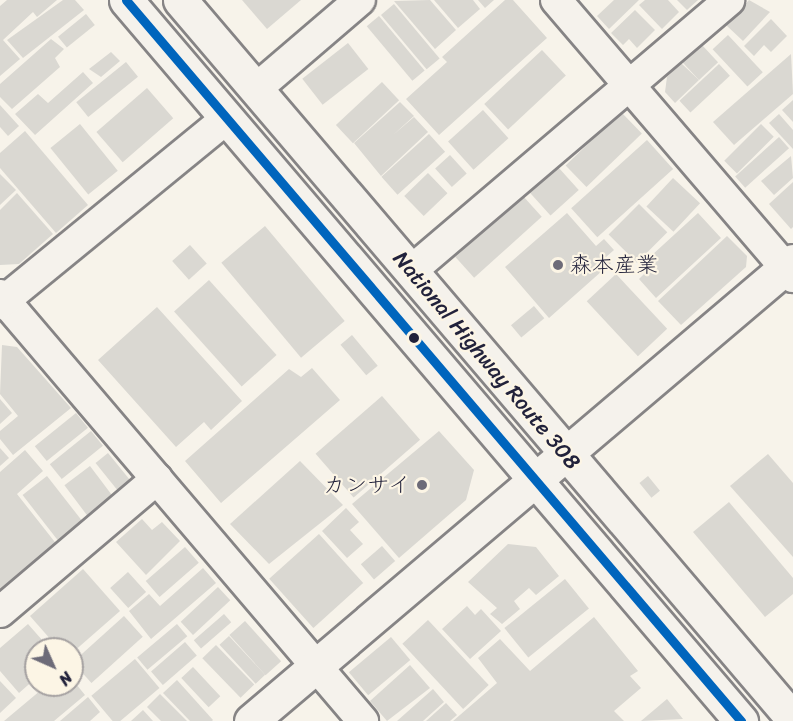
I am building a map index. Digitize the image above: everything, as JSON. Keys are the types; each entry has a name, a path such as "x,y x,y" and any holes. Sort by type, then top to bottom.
{"main road":[{"name":"National Highway Route 308","path":"126,0 534,482 741,721"},
{"name":"National Highway Route 308","path":"180,0 793,719"},
{"path":"251,721 790,269"}],"street":[{"path":"256,88 360,0"},
{"path":"556,0 790,269"},
{"path":"411,271 729,0"},
{"path":"227,118 2,300 363,721"},
{"path":"0,612 157,479"}],"building":[{"path":"7,0 57,0 37,17 33,12 3,40 20,59 0,76 0,6"},
{"path":"63,0 75,0 84,10 23,58 7,40"},
{"path":"242,0 301,0 267,29"},
{"path":"430,0 456,30 435,49 394,1"},
{"path":"434,0 473,0 480,9 458,28"},
{"path":"478,0 494,0 485,8"},
{"path":"505,0 513,0 547,38 439,135 406,99 447,62 442,57"},
{"path":"614,0 639,0 609,29 597,16"},
{"path":"645,0 668,0 679,12 662,29 639,5"},
{"path":"677,0 698,0 687,10"},
{"path":"749,0 770,12 743,41 726,25"},
{"path":"394,4 440,58 427,69 381,15"},
{"path":"635,10 655,30 637,48 629,39 623,45 611,33"},
{"path":"86,14 95,25 67,48 58,37"},
{"path":"379,16 425,70 412,81 367,26"},
{"path":"771,19 787,36 771,52 764,45 754,56 744,46"},
{"path":"728,35 763,72 747,87 713,49"},
{"path":"51,39 64,49 55,58 60,67 12,109 0,97 0,84"},
{"path":"348,43 368,69 323,105 302,79"},
{"path":"701,44 718,62 699,80 682,62"},
{"path":"542,50 566,76 508,129 484,104"},
{"path":"111,52 120,61 101,77 89,69"},
{"path":"791,54 793,94 734,145 713,122"},
{"path":"126,62 138,77 88,117 76,102"},
{"path":"681,63 699,80 675,103 665,92 667,77"},
{"path":"719,64 730,76 690,113 680,101"},
{"path":"83,72 93,83 35,135 15,114 38,94 48,103"},
{"path":"382,82 399,100 353,143 336,125"},
{"path":"147,88 173,118 123,162 96,132"},
{"path":"793,100 793,122 782,110"},
{"path":"400,102 414,116 393,135 414,117 428,132 381,176 354,143"},
{"path":"0,105 19,126 8,136 0,127"},
{"path":"483,110 508,138 473,170 448,141"},
{"path":"621,112 642,134 586,187 566,165"},
{"path":"779,114 793,130 793,149 769,123"},
{"path":"80,124 118,171 88,195 50,148"},
{"path":"761,124 774,137 737,173 724,161"},
{"path":"25,131 88,205 56,233 0,168 0,153"},
{"path":"429,134 445,152 397,195 381,177"},
{"path":"779,137 789,148 745,188 735,176"},
{"path":"647,140 673,169 597,237 571,208"},
{"path":"450,155 467,174 452,187 435,168"},
{"path":"791,156 793,178 774,195 761,181"},
{"path":"558,167 579,190 551,215 530,192"},
{"path":"428,173 447,193 424,216 404,196"},
{"path":"0,174 16,190 0,205"},
{"path":"673,178 700,203 673,232 646,207"},
{"path":"793,182 793,227 791,229 769,204"},
{"path":"17,193 53,234 19,264 0,265 0,210"},
{"path":"523,196 542,217 474,278 455,257"},
{"path":"639,204 667,232 637,263 609,234"},
{"name":"森本産業","path":"567,213 596,246 604,239 614,250 606,257 611,263 549,318 505,267"},
{"path":"698,213 721,238 656,298 639,279 646,272 640,266"},
{"path":"265,226 345,321 301,358 221,263"},
{"path":"727,236 747,256 746,267 681,325 658,301"},
{"path":"190,245 207,264 189,280 172,261"},
{"path":"616,274 667,329 638,356 587,301"},
{"path":"209,280 277,355 242,387 174,311"},
{"path":"534,306 544,318 521,338 511,325"},
{"path":"157,307 242,401 211,430 204,422 176,447 98,360"},
{"path":"352,335 378,366 366,375 341,345"},
{"path":"2,345 17,347 71,408 13,455 0,439 0,431 18,416 0,394"},
{"path":"312,368 340,400 221,503 185,461 289,369 301,377"},
{"path":"382,396 420,440 354,498 316,454"},
{"path":"0,399 12,413 0,424"},
{"path":"76,413 88,428 47,461 35,446"},
{"path":"91,431 103,446 62,479 50,464"},
{"name":"カンサイ","path":"439,431 474,470 466,500 399,558 352,504"},
{"path":"0,448 9,458 0,466"},
{"path":"25,450 43,471 17,494 58,546 0,598 0,472"},
{"path":"108,453 133,484 121,494 96,463"},
{"path":"768,454 793,483 793,557 730,486"},
{"path":"300,461 343,505 269,564 230,524"},
{"path":"90,466 115,499 89,518 64,485"},
{"path":"47,476 85,524 60,543 23,495"},
{"path":"648,476 660,491 651,498 639,483"},
{"path":"729,502 793,578 793,594 765,617 693,532"},
{"path":"346,508 359,522 350,530 363,544 347,558 322,531"},
{"path":"142,519 152,530 162,522 180,541 146,575 116,542"},
{"path":"319,534 363,583 313,628 269,579"},
{"path":"508,544 536,547 559,576 536,595 529,588 514,601 520,609 502,624 490,614 497,608 468,582"},
{"path":"382,546 395,561 374,579 361,564"},
{"path":"185,547 199,563 160,597 146,581"},
{"path":"203,568 216,583 151,639 129,611 149,594 160,606"},
{"path":"83,569 120,611 84,642 84,637 48,637 30,616"},
{"path":"128,572 146,592 128,608 110,588"},
{"path":"565,579 589,609 528,658 504,628"},
{"path":"218,587 230,600 193,635 181,622"},
{"path":"467,606 475,615 481,609 501,631 470,659 442,629"},
{"path":"224,614 231,622 201,649 194,640"},
{"path":"124,616 143,637 91,683 84,675 84,652"},
{"path":"594,617 638,671 630,676 641,688 614,711 624,721 453,721 497,683 478,658 500,639 530,671"},
{"path":"428,620 489,685 463,709 402,644"},
{"path":"245,621 281,661 266,675 229,635"},
{"path":"28,624 39,637 24,637 24,689 19,693 0,671 0,648"},
{"path":"177,624 187,636 147,670 137,657"},
{"path":"229,636 265,675 256,684 219,645"},
{"path":"391,637 410,660 368,695 349,672"},
{"path":"185,642 197,656 163,685 151,672"},
{"path":"216,645 254,685 241,698 202,658"},
{"path":"135,659 159,688 120,721 113,721 91,696"},
{"path":"410,665 430,688 387,721 370,701"},
{"path":"193,667 220,696 209,707 181,678"},
{"path":"177,680 212,721 190,721 163,693"},
{"path":"0,681 16,698 0,713"},
{"path":"433,689 444,702 423,721 397,721"},
{"path":"160,694 187,721 161,721 147,707"},
{"path":"33,697 83,697 54,721 4,721"},
{"path":"88,697 100,712 90,721 60,721"},
{"path":"667,699 683,719 641,721"},
{"path":"446,703 457,715 450,721 426,721"},
{"path":"143,710 153,721 131,721"}],"transit line":[{"path":"126,0 741,721"}],"place":[{"name":"森本産業","path":"558,265"},
{"name":"カンサイ","path":"422,485"}]}
